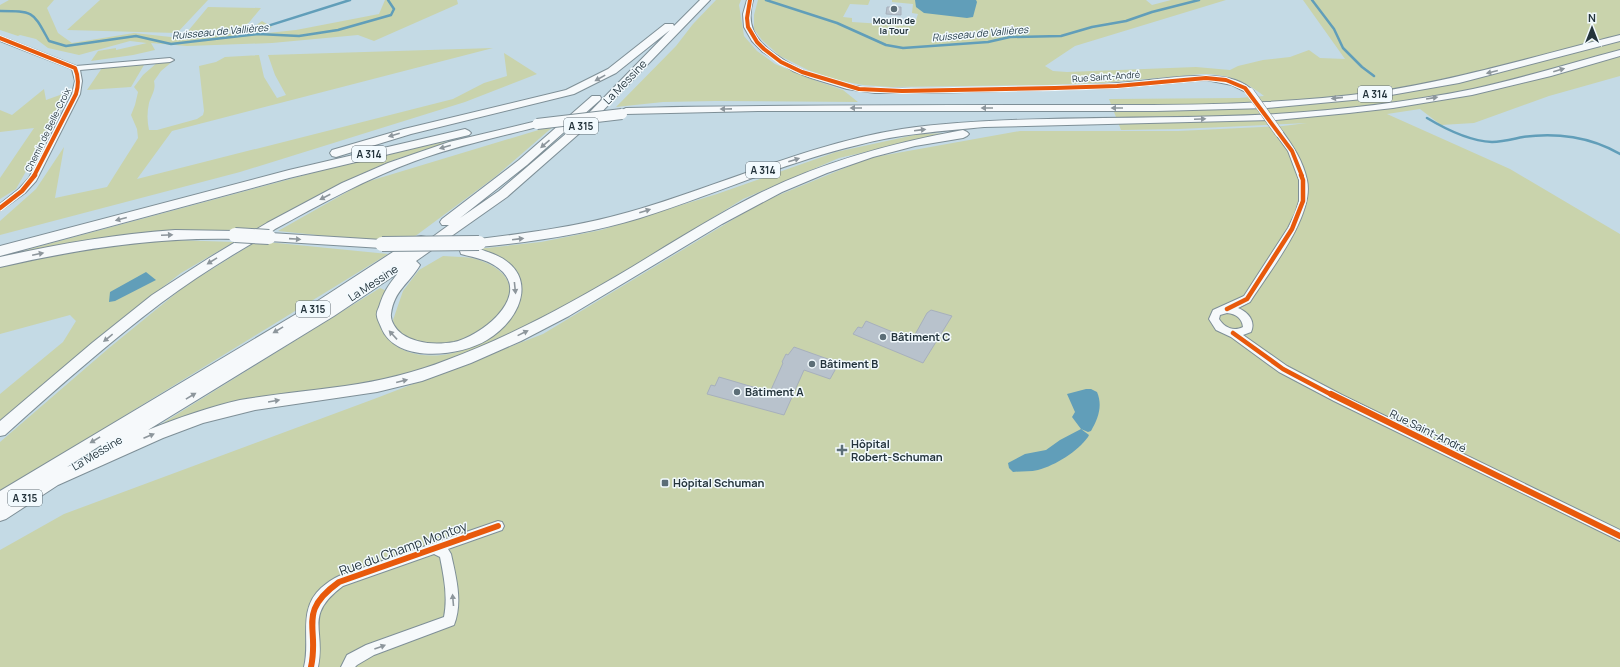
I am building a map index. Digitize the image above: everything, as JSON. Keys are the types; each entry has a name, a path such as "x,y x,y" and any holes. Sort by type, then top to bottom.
{"highway":[{"name":"La Messine","path":"0,500 72,454 318,306 395,258 444,224 489,191 572,121 669,26 697,3"},
{"name":"La Messine","path":"0,514 50,481 335,308 403,264 503,194 586,122 697,3"},
{"path":"199,198 227,187 408,131 570,92 612,71 669,26"},
{"name":"A 314","path":"0,251 398,147 469,132 539,122 624,113 697,109 1156,108 1267,105 1374,95 1459,80 1620,38"},
{"name":"A 314","path":"379,246 479,243 536,237 567,231 633,215 699,194 790,161 831,148 880,136 950,126 1050,122 1276,117 1386,106 1472,92 1546,74 1620,53"},
{"path":"0,430 84,357 157,299 204,266 262,231 342,188 396,164 471,140 539,122"},
{"path":"50,481 88,466 146,437 173,426 217,412 281,400 379,386 423,375 463,360 532,329 580,303 752,202 783,186 832,166 862,156 923,141 977,132 1027,127 1050,122"},
{"path":"0,262 73,246 128,238 201,234 269,237 379,246 466,251 495,260 505,266 512,275 516,287 516,294 511,307 502,320 478,338 456,347 431,350 420,349 395,339 389,332 383,320 385,304 393,286 415,264 503,194"}],"street":[{"name":"Rue Saint-André","path":"750,0 747,18 748,27 756,42 764,49 781,62 802,72 859,89 902,91 1055,88 1117,86 1206,78 1218,78 1234,82 1245,88 1250,92 1292,152 1297,162 1304,187 1303,201 1292,229 1247,299 1245,317"},
{"path":"0,38 75,68 170,60"},
{"path":"0,47 9,42"},
{"name":"Chemin de Belle-Croix","path":"0,208 22,191 38,171 76,94 79,76 75,68"},
{"path":"1227,309 1237,311 1245,317 1248,326 1244,332 1234,333 1222,329 1214,319 1217,312 1227,309 1247,299"},
{"name":"Rue Saint-André","path":"1247,329 1262,355"},
{"name":"Rue Saint-André","path":"1234,333 1283,369 1338,398 1620,536"},
{"name":"Rue du Champ Montoy","path":"311,667 312,613 318,601 328,589 339,582 498,526"},
{"name":"Rue du Champ Montoy","path":"348,667 352,660 371,650 449,621 453,607 451,579 445,554 432,548"}],"green space":[{"path":"9,0 54,0 47,8 58,33 72,43 134,33 180,38 247,32 262,21 272,27 258,34 296,30 379,14 385,0 457,0 458,4 374,41 358,35 272,43 187,46 151,43 155,50 133,55 91,61 98,51 116,48 116,50 147,43 130,41 79,55 48,48 36,39 20,35 18,36 0,30 0,5"},
{"path":"100,0 208,0 177,33 67,30"},
{"path":"716,0 741,0 739,5 744,36 757,51 775,64 843,90 858,102 663,102 616,107 676,46 693,24"},
{"path":"758,0 870,0 868,5 850,4 843,17 852,18 852,22 914,26 918,14 912,13 913,4 892,2 892,0 1146,0 1152,5 1171,0 1226,0 1075,46 1045,66 1053,71 1067,72 1196,67 1230,70 1238,66 1263,60 1290,57 1309,50 1320,58 1345,59 1303,0 1620,0 1620,76 1549,96 1474,123 1441,125 1420,109 1387,114 1510,169 1620,234 1620,667 0,667 0,550 64,514 374,399 543,334 762,202 869,158 1020,131 1178,131 1283,126 1307,123 1121,130 1109,99 1239,98 1264,96 1235,79 1211,74 1102,83 1047,85 891,87 863,85 836,80 808,70 780,56 762,40 754,29 754,15"},
{"path":"208,7 261,8 242,31 188,31"},
{"path":"493,48 172,131 137,179 453,99 484,83 507,76 504,53 537,74 465,102 240,172 0,235 0,221 36,189 64,147 55,198 107,187 138,138 137,129 131,115 138,92 134,87 143,75 158,62 173,61 161,71 154,81 154,90 148,110 149,130 157,130 197,119 203,115 204,111 199,66 216,62 225,57 259,55 264,77 277,98 286,95 275,75 268,55"},
{"path":"144,65 131,87 87,90 102,68"},
{"path":"44,89 46,100 71,91 16,189 0,199 0,178 34,128 0,132 0,110 12,115"},
{"path":"555,125 495,177 410,240 365,240 278,231 363,183"},
{"path":"950,133 839,158 743,199 599,288 495,342 432,367 371,384 150,431 380,288 387,291 379,308 378,319 382,330 393,344 412,353 435,356 457,352 467,348 495,331 511,316 519,304 522,288 519,275 511,265 497,257 477,249 541,242 601,230 717,194 836,152 919,134"},
{"path":"469,137 396,159 257,229 161,232 0,257 372,157"},
{"path":"174,240 234,242 181,273 128,314 0,423 0,394 63,342 76,321 70,315 0,334 0,265 131,243"},
{"path":"257,241 388,254 0,492 0,442 109,348 185,286"},
{"path":"443,256 466,257 479,260 501,272 510,287 507,303 496,319 478,332 456,341 434,345 413,341 399,333 393,320 403,291 419,270"}],"water":[{"path":"915,0 976,0 977,2 973,17 967,18 924,13 916,7"},
{"path":"146,272 156,280 115,301 109,302 110,292"},
{"path":"1091,389 1097,392 1100,402 1096,422 1091,431 1088,432 1081,429 1072,417 1075,412 1067,394"},
{"path":"1081,429 1089,435 1088,437 1072,453 1059,461 1035,471 1013,472 1009,468 1008,463 1025,454 1046,450 1060,440"}],"building":[{"name":"Moulin de la Tour","path":"887,7 901,7 901,15 886,14"},
{"name":"Bâtiment C","path":"931,310 952,316 923,363 853,334 858,327 862,328 866,321 912,340 927,313"},
{"name":"Bâtiment A","path":"794,347 839,363 830,379 804,370 784,415 707,394 711,385 715,386 719,377 770,392 786,354 788,355"}],"waterway":[{"path":"239,35 350,0"},
{"name":"Ruisseau de Vallières","path":"0,11 20,12 32,15 40,24 49,41 66,46 136,36 171,44 258,34 299,36 338,30 391,15 394,9 388,0"},
{"name":"Ruisseau de Vallières","path":"766,0 837,23 886,45 903,48 988,42 1010,37 1061,36 1092,27 1126,21 1152,12 1199,0"},
{"name":"Ruisseau de Vallières","path":"1312,0 1334,29 1343,48 1362,67 1374,76"},
{"name":"Ruisseau de Vallières","path":"1427,118 1442,127 1475,140 1500,142 1523,137 1548,135 1573,137 1597,143 1620,154"}],"cycle path":[{"path":"750,0 747,18 748,27 757,42 764,49 781,62 802,72 859,89 902,91 1055,88 1117,86 1206,78 1226,80 1245,88 1292,151 1303,180 1303,201 1292,229 1247,299 1227,309"},
{"path":"0,38 75,68 78,75 78,87 76,94 33,179 22,191 0,208"},
{"path":"1233,333 1283,369 1338,398 1620,536"},
{"path":"311,667 312,624 314,609 317,602 329,589 339,582 498,526"}],"place":[{"name":"Moulin de la Tour","path":"894,9"},
{"name":"Bâtiment C","path":"883,337"},
{"name":"Bâtiment B","path":"812,364"},
{"name":"Bâtiment A","path":"737,392"},
{"name":"Hôpital Robert-Schuman","path":"842,450"},
{"name":"Hôpital Schuman","path":"665,483"}]}
